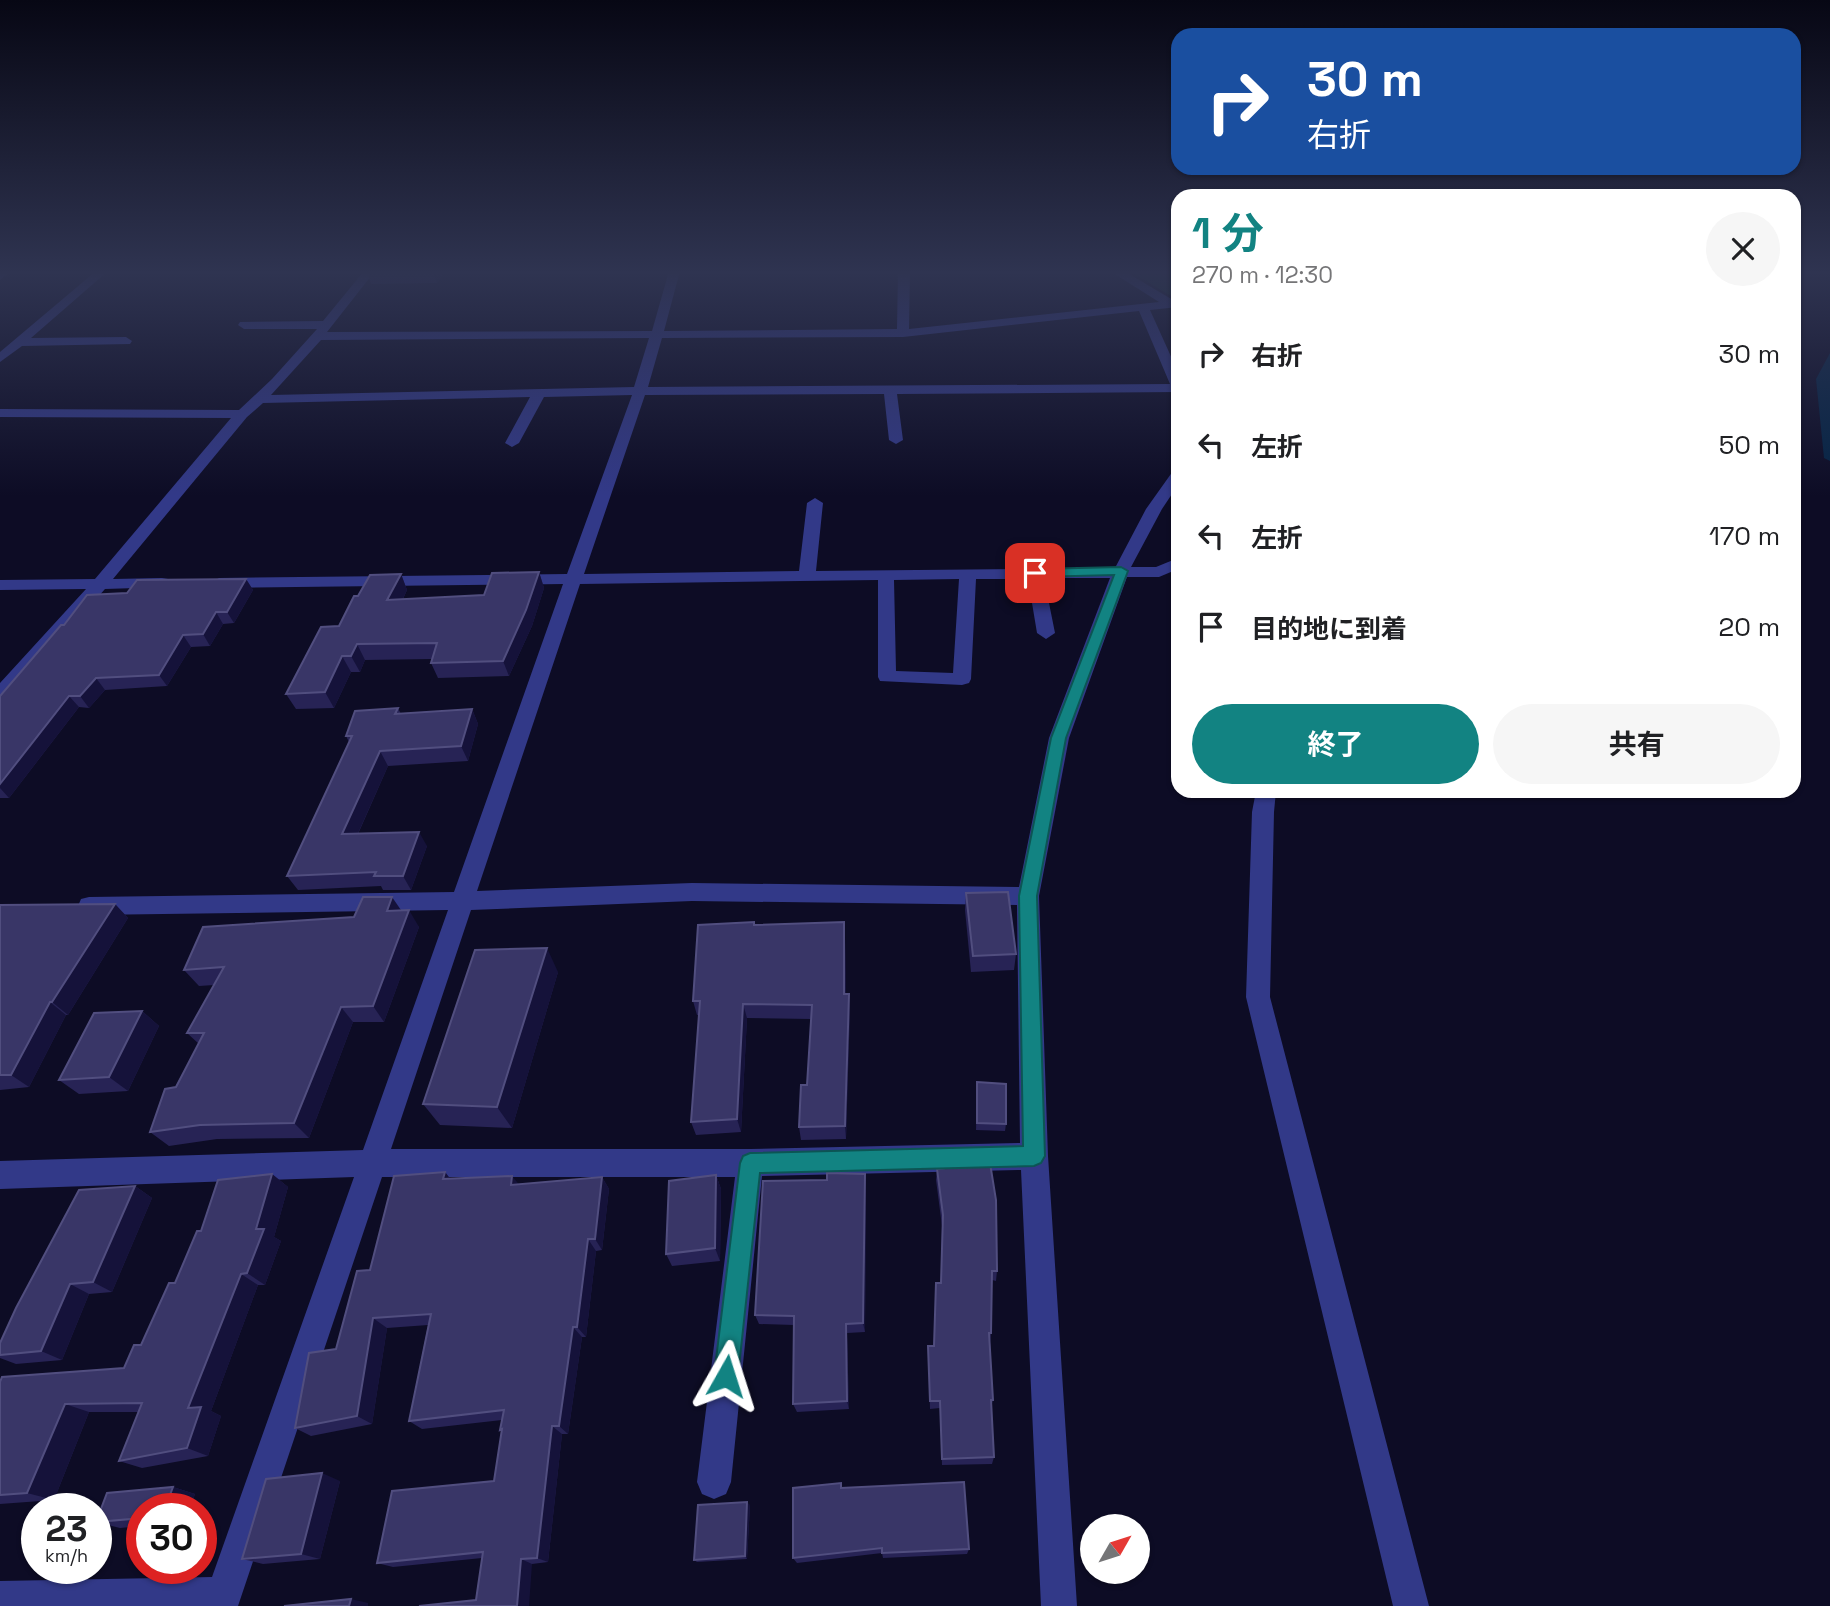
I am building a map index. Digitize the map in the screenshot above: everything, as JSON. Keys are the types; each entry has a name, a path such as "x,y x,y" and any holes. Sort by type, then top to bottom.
{"street":[{"path":"0,358 14,346"},
{"path":"0,695 100,584 242,414 259,400 309,346"},
{"path":"0,1599 222,1601 654,346"},
{"path":"1160,346 1171,372"},
{"path":"259,400 640,391 1171,388"},
{"path":"890,390 896,440"},
{"path":"512,443 539,393"},
{"path":"0,413 242,414"},
{"path":"1059,1606 1034,1156 1028,896 1059,738 1121,571 1154,509 1171,484"},
{"path":"807,577 816,503"},
{"path":"0,585 1159,572 1171,566"},
{"path":"1035,573 1046,633"},
{"path":"886,576 887,677 962,679 968,574"},
{"path":"1265,798 1258,997 1410,1606"},
{"path":"69,906 464,901 692,892 1028,896"},
{"path":"0,1175 89,1184 371,1163 750,1163 1034,1156"},
{"path":"714,1482 750,1163"}],"water":[{"path":"1830,353 1830,461 1824,458 1816,379"}],"building":[{"path":"539,572 526,610 503,661 431,663 437,643 357,644 351,656 342,656 325,692 286,694 321,627 339,626 354,596 358,596 370,575 401,574 387,600 484,595 492,573"},
{"path":"246,579 227,612 216,612 203,634 183,635 159,675 96,678 80,696 69,696 0,784 0,696 61,625 64,625 87,595 127,593 137,580"},
{"path":"398,708 395,714 472,709 461,746 380,751 342,834 419,832 403,876 374,876 376,872 287,876 352,736 346,736 355,711"},
{"path":"1008,892 1016,954 973,956 966,893"},
{"path":"363,897 392,897 387,911 409,910 373,1006 341,1007 294,1123 200,1125 150,1132 165,1089 176,1087 204,1033 187,1033 224,967 184,970 203,927 354,917"},
{"path":"115,904 50,1002 11,1075 0,1075 0,905"},
{"path":"754,922 754,925 844,922 844,994 849,994 845,1126 799,1127 801,1085 807,1085 812,1005 743,1004 737,1119 691,1122 700,1001 693,1001 698,925"},
{"path":"547,948 497,1107 423,1104 475,950"},
{"path":"142,1011 109,1077 59,1080 94,1013"},
{"path":"977,1082 1006,1084 1006,1124 977,1123"},
{"path":"990,1163 996,1200 997,1271 992,1271 989,1333 994,1457 942,1459 940,1401 930,1401 928,1346 934,1346 936,1283 941,1283 943,1215 937,1169"},
{"path":"445,1172 443,1179 512,1176 511,1185 602,1177 595,1239 588,1239 577,1327 573,1327 559,1426 552,1426 537,1558 521,1559 517,1606 419,1606 476,1600 483,1552 377,1563 392,1491 494,1481 504,1410 409,1421 431,1314 373,1318 357,1416 295,1428 309,1353 336,1349 357,1271 370,1270 394,1176"},
{"path":"827,1173 865,1174 863,1323 846,1324 847,1401 793,1404 794,1316 755,1315 763,1181 827,1180"},
{"path":"272,1174 256,1229 264,1229 247,1273 241,1274 188,1408 201,1407 187,1448 119,1461 142,1403 65,1404 27,1493 0,1495 2,1377 124,1368 134,1345 141,1345 169,1283 175,1283 197,1231 201,1231 218,1180"},
{"path":"716,1175 715,1248 666,1254 669,1181"},
{"path":"135,1186 93,1282 70,1284 41,1351 0,1355 0,1343 16,1308 79,1190"},
{"path":"322,1473 301,1554 242,1559 266,1479"},
{"path":"964,1482 969,1549 882,1553 882,1548 793,1558 793,1488 841,1483 841,1488"},
{"path":"173,1487 171,1493 126,1493 126,1519 112,1521 112,1493 107,1493"},
{"path":"747,1502 745,1556 694,1560 698,1505"},
{"path":"351,1599 349,1606 284,1606"}],"route":[{"path":"726,1376 750,1163 1034,1156 1028,896 1059,738 1121,571 1035,573"}]}
